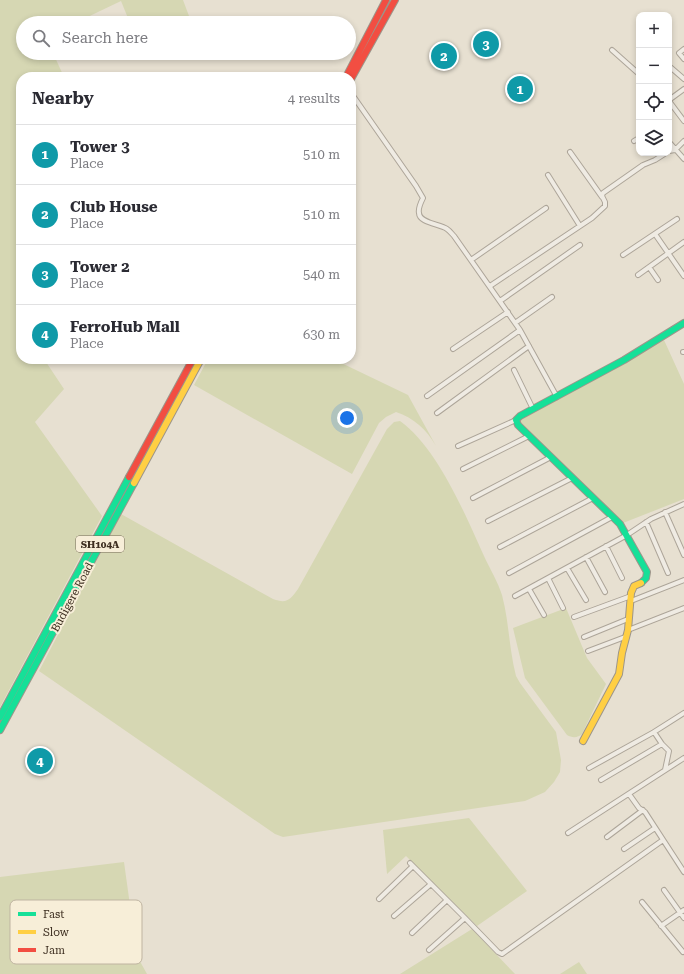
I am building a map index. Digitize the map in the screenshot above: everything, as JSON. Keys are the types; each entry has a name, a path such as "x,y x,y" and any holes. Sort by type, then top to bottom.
{"main road":[{"path":"356,58 386,0"},
{"path":"355,72 395,0"},
{"path":"349,72 355,60"},
{"path":"583,741 619,674 622,652 628,630 628,619 634,586 645,580 647,572 620,524 518,425 516,420 520,416 626,358 684,323"},
{"name":"Budigere Road","path":"0,717 190,364"},
{"name":"Budigere Road","path":"0,730 198,364"}],"street":[{"path":"684,49 679,53 684,59"},
{"path":"612,50 636,71"},
{"path":"672,69 684,80"},
{"path":"672,99 684,89"},
{"path":"356,100 423,198 418,213 420,218 424,221 447,229 454,236 520,330 530,346 556,397"},
{"path":"672,105 684,120"},
{"path":"672,150 675,150 684,141"},
{"path":"672,146 684,160"},
{"path":"570,152 603,199"},
{"path":"490,286 580,226 604,208 605,205 602,194 608,188 643,165 661,156"},
{"path":"548,175 580,226"},
{"path":"471,260 546,208"},
{"path":"624,255 677,219"},
{"path":"654,234 683,273"},
{"path":"638,275 684,242"},
{"path":"500,301 580,245"},
{"path":"649,267 658,280"},
{"path":"515,323 552,297"},
{"path":"453,349 508,312"},
{"path":"427,396 520,330"},
{"path":"437,412 530,346"},
{"path":"514,370 533,409"},
{"path":"458,446 516,420"},
{"path":"463,469 529,436"},
{"path":"473,498 551,457"},
{"path":"488,521 572,478"},
{"path":"500,547 593,498"},
{"path":"515,596 627,535 646,522 684,504"},
{"path":"665,512 684,554"},
{"path":"509,573 612,517"},
{"path":"646,522 668,573"},
{"path":"606,546 622,578"},
{"path":"586,557 605,592"},
{"path":"567,568 586,600"},
{"path":"548,578 563,608"},
{"path":"574,617 684,580"},
{"path":"529,588 544,615"},
{"path":"628,630 684,608"},
{"path":"584,637 628,619"},
{"path":"588,652 626,637"},
{"path":"589,768 654,732 684,713"},
{"path":"654,732 669,751 665,770"},
{"path":"601,780 662,744"},
{"path":"568,834 684,758"},
{"path":"629,794 639,808 643,810 684,872"},
{"path":"606,838 643,810"},
{"path":"624,849 655,828"},
{"path":"379,899 411,865 498,952 502,954 663,840"},
{"path":"394,916 431,884"},
{"path":"664,890 682,911 684,918"},
{"path":"412,933 447,900"},
{"path":"642,902 683,952"},
{"path":"661,926 682,911"},
{"path":"429,950 465,918"}],"green space":[{"path":"0,0 183,0 189,16 127,16 121,1 90,16 16,16 16,60 56,60 62,72 16,72 16,364 47,364 64,389 35,422 102,516 0,707"},
{"path":"664,340 684,384 684,499 623,523 518,420"},
{"path":"205,364 343,364 408,395 436,446 419,425 396,412 386,417 379,423 352,474 194,385"},
{"path":"400,421 426,447 449,483 502,595 516,676 556,732 561,760 560,772 545,792 525,801 283,837 275,834 39,671 121,514 273,599 282,601 288,600 298,589 387,429 394,422"},
{"path":"566,608 587,658 606,684 582,734 575,737 567,735 525,678 513,628"},
{"path":"469,818 527,891 477,926 406,856 387,874 383,830"},
{"path":"124,862 129,900 10,900 10,964 141,964 147,974 0,974 0,877"},
{"path":"472,929 515,974 400,974"},
{"path":"579,962 587,974 560,974"}],"traffic: fast":[{"path":"641,583 646,578 647,572 620,524 518,425 516,420 520,416 624,360 684,323"},
{"path":"0,717 129,477"},
{"path":"0,730 134,483"}],"traffic: slow":[{"path":"134,483 198,364"},
{"path":"583,741 619,674 622,653 628,630 631,593 634,586 641,583"}],"traffic: jam":[{"path":"356,58 386,0"},
{"path":"355,72 395,0"},
{"path":"349,72 355,60"},
{"path":"129,477 190,364"}],"place":[{"name":"Tower 2","path":"486,44"},
{"name":"Club House","path":"444,56"},
{"name":"Tower 3","path":"520,89"},
{"name":"FerroHub Mall","path":"40,761"}]}
